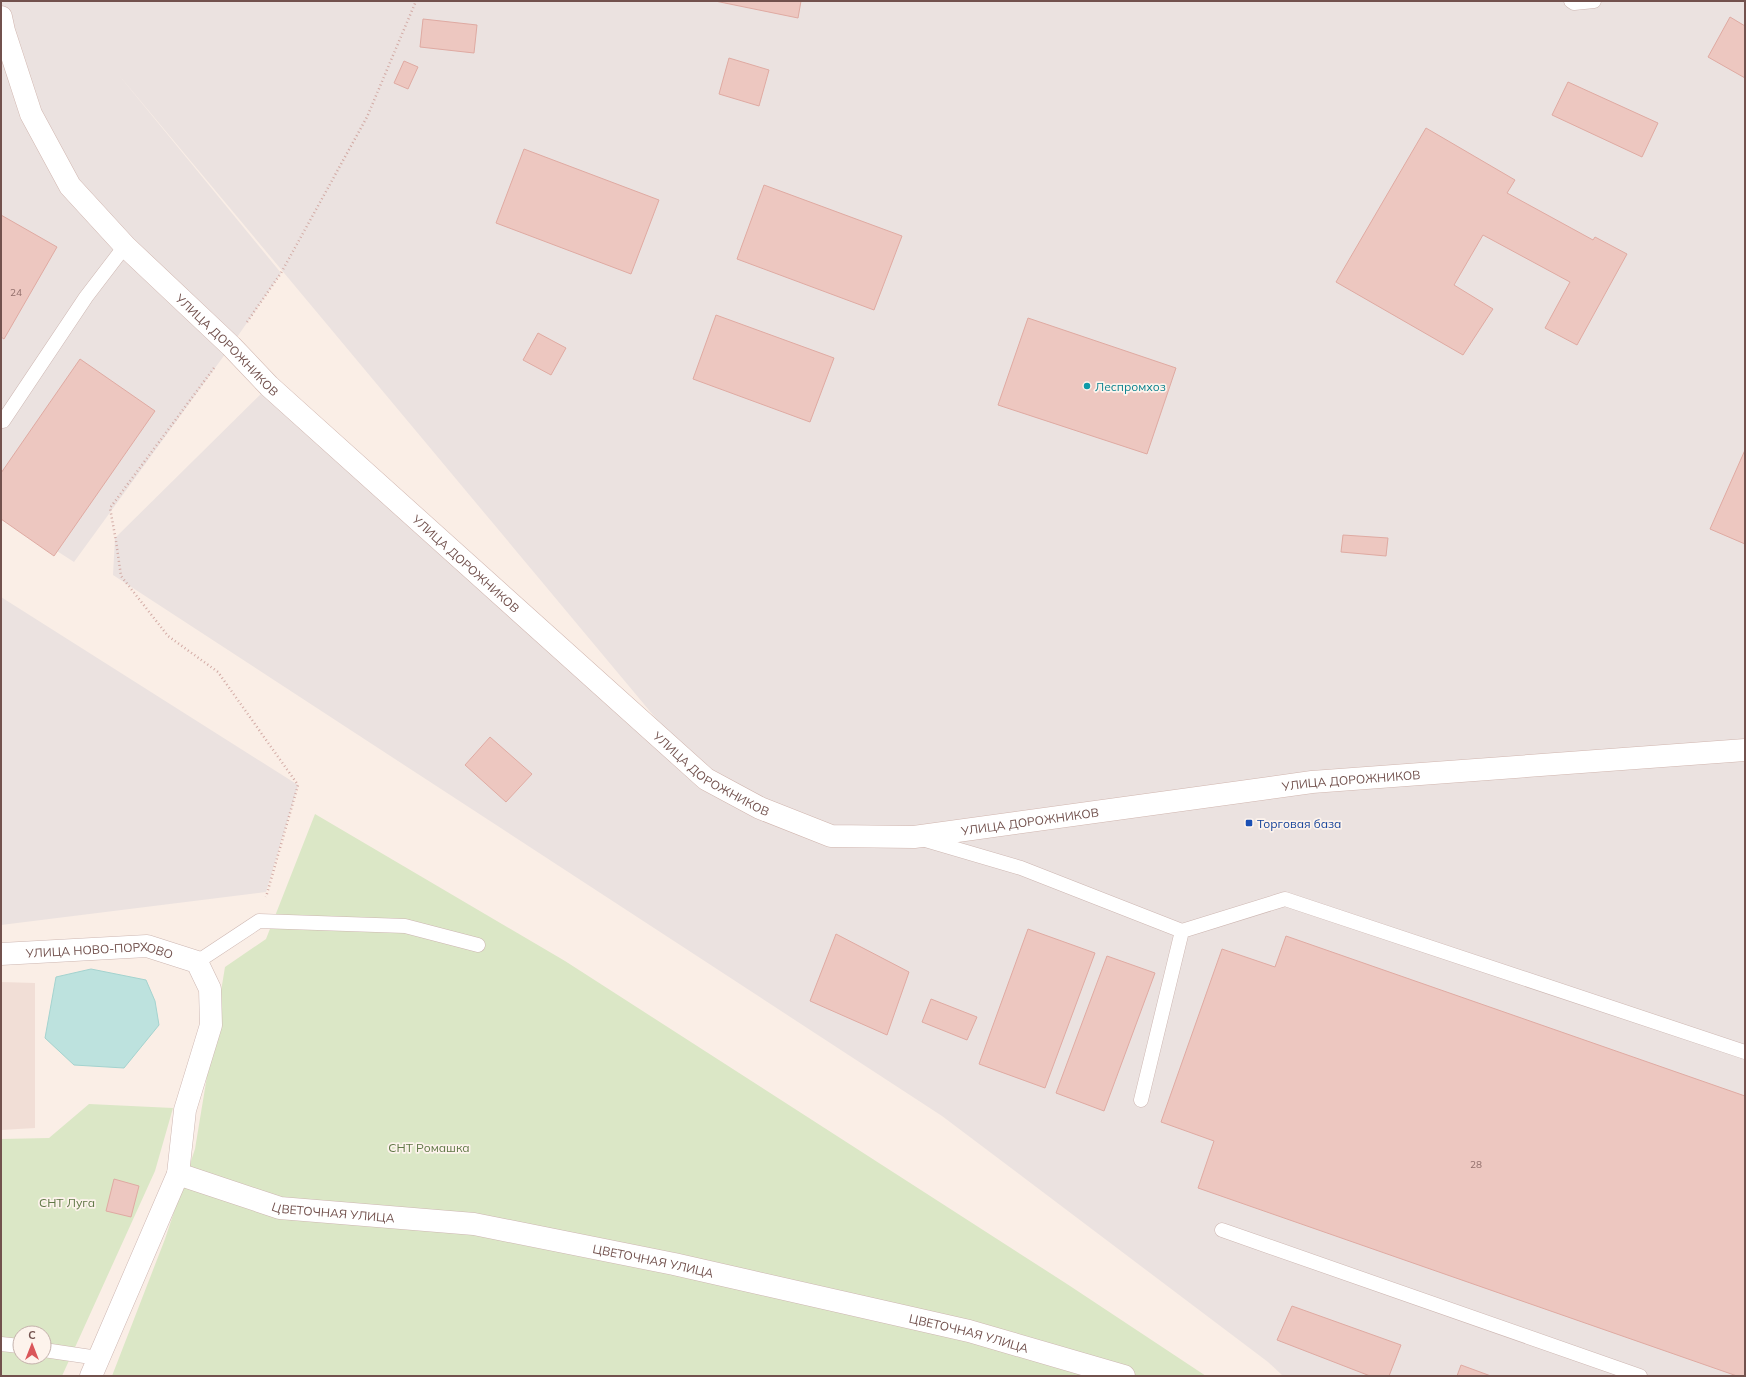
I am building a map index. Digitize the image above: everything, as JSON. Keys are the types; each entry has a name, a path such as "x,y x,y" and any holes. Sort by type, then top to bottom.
{"street":[{"name":"УЛИЦА ДОРОЖНИКОВ","path":"1,17 4,31 31,114 70,186 125,246 231,346 281,396 706,779 760,808 831,836 914,837 1312,782 1745,750"},
{"name":"УЛИЦА НОВО-ПОРХОВО","path":"1,954 147,946 197,962"},
{"path":"94,1367 178,1174 185,1110 211,1026 210,989 197,962"},
{"name":"ЦВЕТОЧНАЯ УЛИЦА","path":"178,1174 280,1208 474,1224 674,1264 969,1331 1124,1376"}],"lane":[{"path":"1571,1 1574,3 1594,1"},
{"path":"3,421 86,297 125,246"},
{"path":"914,837 1021,868 1182,931 1285,899 1745,1052"},
{"path":"197,962 259,921 406,926 478,945"},
{"path":"1141,1100 1182,931"},
{"path":"1222,1230 1640,1376"},
{"path":"1,1344 12,1345"},
{"path":"52,1353 94,1367"}],"path":[{"path":"259,921 298,786 218,672 168,636 121,576 110,508 231,346 281,274 367,117 416,1"}],"shaded area":[{"path":"1,1 1745,1 1745,1376 1283,1376 1268,1362 942,1116 113,575 115,538 269,386 704,776 118,74 281,273 231,346 74,562 1,515"},
{"path":"1,597 298,785 266,892 1,925"},
{"path":"1,982 35,983 35,1128 1,1130"}],"green space":[{"name":"СНТ Ромашка","path":"315,814 565,961 1067,1284 1206,1376 112,1376 165,1239 195,1149 225,967 266,939"},
{"name":"СНТ Луга","path":"89,1104 173,1108 155,1171 62,1376 1,1376 1,1139 49,1138"}],"water":[{"path":"91,969 146,980 155,1001 159,1025 124,1068 74,1065 45,1038 56,977"}],"building":[{"path":"715,1 801,1 798,18"},
{"path":"1730,17 1745,26 1745,78 1708,57"},
{"path":"423,19 477,25 474,53 420,47"},
{"path":"729,58 769,70 759,106 719,94"},
{"path":"404,61 418,67 408,89 394,83"},
{"path":"1568,82 1658,123 1642,157 1552,115"},
{"path":"1426,128 1515,180 1507,193 1593,240 1595,237 1627,254 1577,345 1545,328 1570,282 1483,235 1454,285 1493,309 1463,355 1336,282"},
{"path":"524,149 659,200 631,274 496,223"},
{"path":"764,185 902,236 874,310 737,259"},
{"path":"1,215 57,247 4,339 1,337"},
{"path":"716,315 834,358 810,422 693,379"},
{"name":"Леспромхоз","path":"1028,318 1176,368 1147,454 998,405"},
{"path":"538,333 566,348 551,375 523,360"},
{"path":"80,359 155,411 54,556 1,519 1,473"},
{"path":"1745,450 1745,544 1710,529"},
{"path":"1343,535 1388,538 1386,556 1341,552"},
{"path":"490,737 532,774 506,802 465,765"},
{"path":"1028,929 1095,953 1045,1088 979,1064"},
{"path":"836,934 909,972 887,1035 810,1001"},
{"path":"1286,936 1745,1096 1745,1376 1737,1376 1198,1188 1214,1141 1161,1122 1222,949 1275,967"},
{"path":"1107,956 1155,973 1104,1111 1056,1093"},
{"path":"931,999 977,1017 967,1040 922,1022"},
{"path":"114,1179 139,1186 131,1217 106,1211"},
{"path":"1292,1306 1401,1345 1389,1376 1370,1376 1277,1340"},
{"path":"1461,1365 1491,1376 1457,1376"}],"place":[{"name":"Леспромхоз","path":"1087,386"},
{"name":"Торговая база","path":"1249,823"}]}
